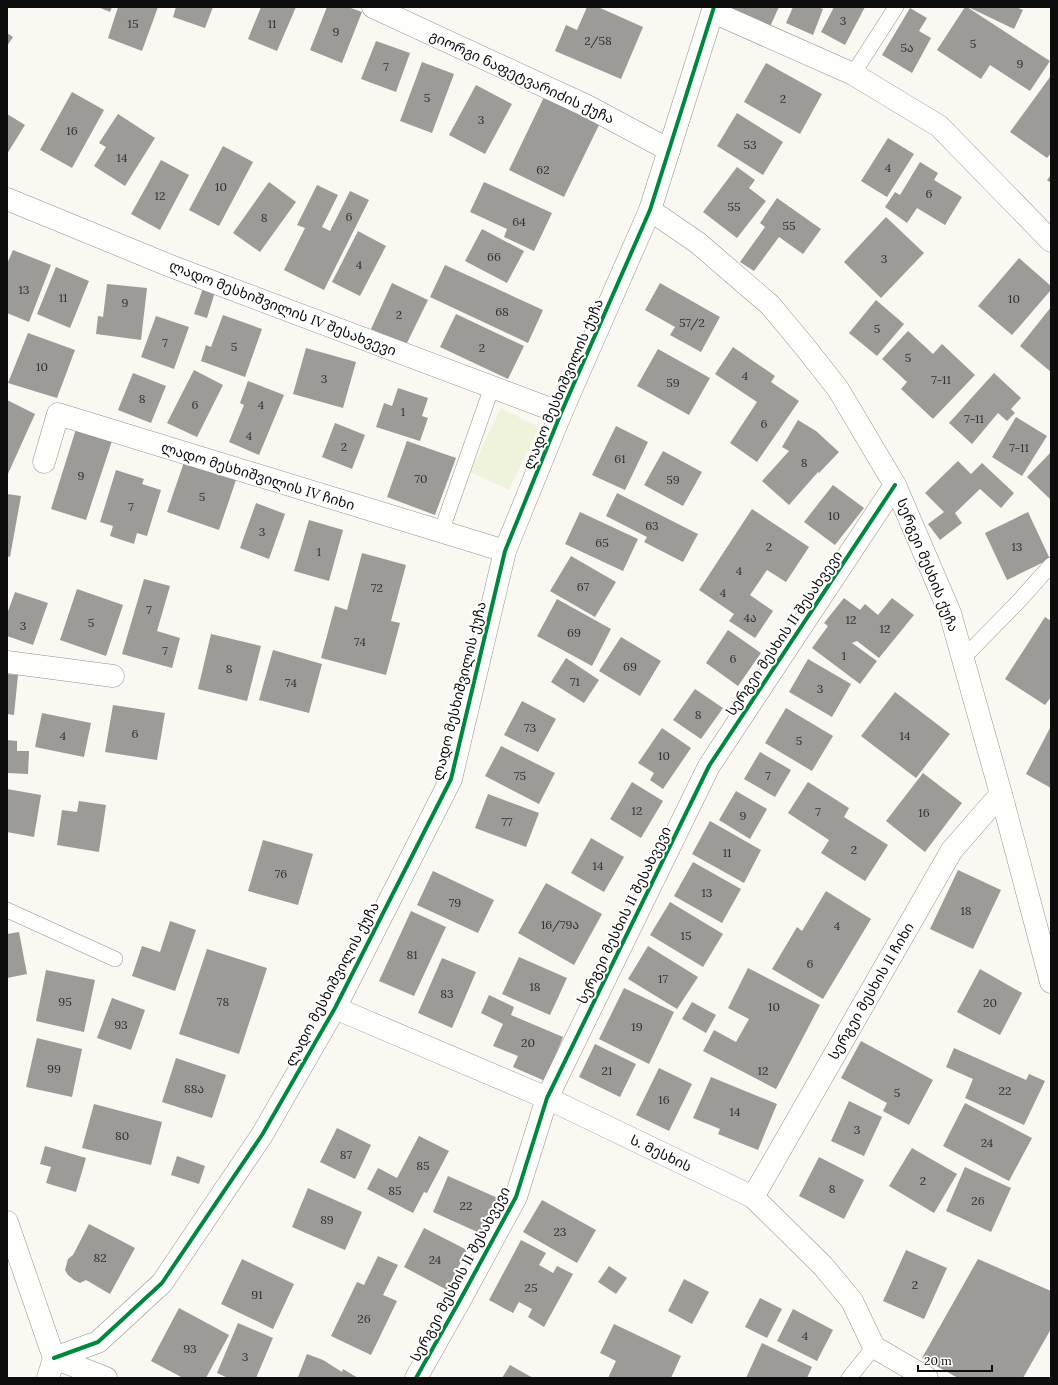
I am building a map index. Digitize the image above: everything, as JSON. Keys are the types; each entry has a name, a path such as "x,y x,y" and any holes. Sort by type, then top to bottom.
{"street":[{"name":"გიორგი ნაფეტვარიძის ქუჩა","path":"373,7 587,106 669,150"},
{"name":"ლადო მესხიშვილის ქუჩა","path":"51,1368 98,1342 162,1283 262,1135 334,1008 451,779 505,551 561,413 650,210 713,9"},
{"path":"713,9 853,74 939,126 1051,241"},
{"name":"ლადო მესხიშვილის IV შესახვევი","path":"7,199 173,267 561,413"},
{"name":"სერგეი მესხის ქუჩა","path":"650,210 698,243 770,305 838,389 895,485 950,613 1001,794 1051,982"},
{"name":"ლადო მესხიშვილის IV ჩიხი","path":"44,462 58,414 505,551"},
{"name":"სერგეი მესხის II შესახვევი","path":"416,1378 516,1197 546,1098 708,766 895,485"},
{"path":"7,662 113,676"},
{"name":"სერგეი მესხის II ჩიხი","path":"754,1197 952,850 1001,794"},
{"name":"Ს. Მესხის","path":"334,1008 546,1098 754,1197 823,1266 852,1301 874,1347"},
{"path":"7,1222 51,1368 106,1378"},
{"path":"874,1347 927,1378"}],"lane":[{"path":"853,74 896,7"},
{"path":"440,532 492,387"},
{"path":"963,658 1019,601 1051,565"},
{"path":"7,910 115,959"},
{"path":"849,1378 874,1347"}],"green space":[{"path":"501,408 539,427 509,490 470,472"}],"building":[{"path":"98,7 112,7 110,12"},
{"path":"118,7 158,7 142,51 108,38"},
{"path":"176,7 213,7 205,28 173,17"},
{"path":"261,7 296,7 277,51 248,39"},
{"path":"327,7 348,7 362,12 342,63 310,50"},
{"path":"587,7 598,7 643,27 621,79 555,51 566,25 577,30"},
{"path":"732,7 779,7 768,31 731,13"},
{"path":"793,7 818,7 823,9 813,35 786,23"},
{"path":"834,7 865,7 845,45 821,32"},
{"path":"965,7 1050,61 1030,91 990,65 981,79 937,50"},
{"path":"968,7 1016,7 1023,10 1014,29"},
{"path":"910,8 927,18 919,31 931,38 912,73 882,55"},
{"path":"7,33 13,37 7,46"},
{"path":"376,41 410,53 396,92 361,79"},
{"path":"422,62 454,74 432,133 400,121"},
{"path":"766,63 822,94 800,134 744,102"},
{"path":"1050,77 1051,153 1047,158 1010,132"},
{"path":"476,85 512,104 485,154 449,135"},
{"path":"72,92 104,110 72,168 40,150"},
{"path":"544,97 599,125 564,197 509,170"},
{"path":"737,113 783,142 763,175 717,146"},
{"path":"7,114 25,125 7,154"},
{"path":"118,114 155,138 125,186 94,166 106,147 99,143"},
{"path":"888,138 914,154 887,197 861,181"},
{"path":"223,146 253,162 219,226 189,210"},
{"path":"161,160 189,175 160,230 131,214"},
{"path":"920,162 938,173 934,180 962,197 945,225 917,208 907,223 885,207 895,192 900,195"},
{"path":"737,167 755,180 749,188 766,201 737,238 703,212"},
{"path":"1051,175 1051,183 1047,180"},
{"path":"269,182 296,202 260,252 233,233"},
{"path":"484,182 552,213 534,251 504,237 507,229 470,212"},
{"path":"317,185 338,195 322,227 330,231 350,191 369,200 324,290 284,270 305,228 297,225"},
{"path":"777,198 821,229 803,254 779,237 754,271 740,262 765,227 760,223"},
{"path":"886,217 924,253 881,298 844,262"},
{"path":"482,229 524,251 507,283 465,261"},
{"path":"358,231 386,246 360,296 332,282"},
{"path":"13,250 51,265 29,322 7,313 7,264"},
{"path":"1019,258 1051,286 1051,290 1012,335 978,306"},
{"path":"445,265 543,310 528,343 430,297"},
{"path":"56,267 89,281 70,328 37,314"},
{"path":"392,283 428,300 406,345 371,329"},
{"path":"660,283 720,317 701,352 670,335 675,327 645,310"},
{"path":"107,284 147,288 141,340 96,334 98,316 103,317"},
{"path":"203,288 215,292 207,318 194,314"},
{"path":"876,300 904,324 877,356 849,333"},
{"path":"1051,307 1051,372 1020,346"},
{"path":"456,314 524,346 508,379 440,347"},
{"path":"223,315 262,329 245,377 201,361 206,345 211,347"},
{"path":"156,316 189,327 174,369 141,357"},
{"path":"908,331 933,354 942,344 975,375 933,419 901,389 907,382 882,359"},
{"path":"28,333 75,350 57,398 8,383"},
{"path":"733,347 775,376 771,382 799,401 757,462 730,443 757,402 715,374"},
{"path":"306,348 356,362 343,408 293,394"},
{"path":"658,349 710,378 689,415 637,386"},
{"path":"194,370 223,385 197,437 167,423"},
{"path":"133,373 166,386 151,423 118,410"},
{"path":"994,373 1021,398 1011,409 1015,413 1007,421 998,413 972,444 949,423"},
{"path":"248,381 284,395 259,455 229,442 244,405 240,403"},
{"path":"398,388 428,398 422,416 428,418 420,441 376,427 384,403 392,406"},
{"path":"7,400 35,414 7,476"},
{"path":"1016,417 1047,436 1022,476 992,457"},
{"path":"798,420 816,431 839,452 819,473 818,472 789,505 762,481 789,451 782,447"},
{"path":"335,423 365,435 352,469 322,457"},
{"path":"616,426 648,442 625,490 592,475"},
{"path":"76,429 112,441 86,520 51,509"},
{"path":"407,441 456,458 435,515 387,497"},
{"path":"663,451 702,472 683,506 644,485"},
{"path":"1051,452 1051,500 1027,477"},
{"path":"958,461 971,474 982,463 1014,493 1001,508 980,489 955,513 962,523 940,540 928,524 944,512 925,493"},
{"path":"184,462 236,480 219,530 167,512"},
{"path":"116,470 144,479 142,484 161,490 147,536 137,533 134,544 110,536 113,526 100,522"},
{"path":"833,485 864,508 835,545 804,522"},
{"path":"617,493 698,534 683,562 644,542 647,537 606,516"},
{"path":"7,494 21,496 10,557 7,556"},
{"path":"256,503 285,514 269,559 240,548"},
{"path":"752,509 809,547 786,582 767,570 750,595 773,611 755,638 729,621 734,614 699,590"},
{"path":"580,512 638,539 623,571 565,544"},
{"path":"1028,512 1050,559 1007,580 985,533"},
{"path":"309,520 343,530 329,581 294,571"},
{"path":"362,553 406,565 391,621 400,623 386,675 321,658 335,606 347,610"},
{"path":"571,556 616,582 595,617 550,591"},
{"path":"144,579 170,586 157,631 180,638 172,668 122,654"},
{"path":"77,589 123,605 106,656 60,640"},
{"path":"15,592 48,603 33,645 7,636 7,614"},
{"path":"844,598 860,610 865,604 878,615 892,598 914,615 879,658 857,641 852,643 877,661 860,684 812,648 828,626 824,623"},
{"path":"557,599 611,629 592,666 537,636"},
{"path":"1045,617 1051,621 1051,697 1045,705 1005,679"},
{"path":"728,630 761,653 738,686 706,663"},
{"path":"211,634 261,646 247,701 198,689"},
{"path":"621,637 661,661 640,696 599,671"},
{"path":"273,650 322,664 309,713 259,700"},
{"path":"566,658 599,680 584,703 551,682"},
{"path":"808,659 851,684 832,717 789,692"},
{"path":"7,674 18,675 14,715 7,714"},
{"path":"695,689 723,708 701,739 673,720"},
{"path":"895,692 950,734 916,778 861,736"},
{"path":"522,701 556,719 538,752 504,735"},
{"path":"113,705 165,713 157,760 105,752"},
{"path":"786,708 833,736 812,771 765,743"},
{"path":"42,713 91,723 84,757 35,747"},
{"path":"1051,726 1051,788 1026,774"},
{"path":"662,728 691,748 663,789 650,780 654,773 638,763"},
{"path":"7,740 17,741 17,751 29,751 28,774 7,773"},
{"path":"501,746 555,773 539,804 485,776"},
{"path":"760,752 791,770 775,797 744,779"},
{"path":"923,773 962,803 925,852 886,821"},
{"path":"632,782 663,801 641,838 610,819"},
{"path":"808,782 849,808 844,817 888,845 865,881 821,853 829,840 788,813"},
{"path":"7,789 41,795 34,837 7,832"},
{"path":"736,791 767,809 750,839 719,820"},
{"path":"488,794 539,813 526,847 475,828"},
{"path":"79,801 106,805 99,852 57,845 62,810 77,812"},
{"path":"710,821 761,850 744,883 692,854"},
{"path":"591,838 624,857 604,892 571,873"},
{"path":"263,840 313,854 298,905 248,891"},
{"path":"693,862 741,889 722,923 674,896"},
{"path":"958,870 1001,890 973,949 930,929"},
{"path":"433,871 494,900 478,933 417,905"},
{"path":"546,883 602,914 574,965 518,933"},
{"path":"826,891 871,919 823,999 772,969 797,927 802,931"},
{"path":"670,902 723,934 703,967 650,935"},
{"path":"411,911 446,927 414,996 379,981"},
{"path":"170,921 196,930 175,991 132,976 142,946 160,952"},
{"path":"19,932 27,974 7,978 7,934"},
{"path":"648,946 698,977 677,1009 628,979"},
{"path":"207,949 267,968 239,1054 179,1034"},
{"path":"519,957 567,978 550,1015 502,994"},
{"path":"442,958 476,972 452,1028 418,1013"},
{"path":"748,968 820,1005 776,1089 703,1051 714,1030 736,1042 749,1019 728,1008"},
{"path":"980,969 1022,993 1000,1035 957,1012"},
{"path":"46,970 95,980 84,1032 36,1021"},
{"path":"624,988 674,1012 649,1064 599,1039"},
{"path":"489,995 514,1007 511,1015 563,1037 545,1081 513,1067 518,1056 493,1046 503,1024 481,1013"},
{"path":"112,998 145,1010 131,1050 97,1038"},
{"path":"692,1002 716,1015 706,1033 682,1019"},
{"path":"37,1038 82,1049 72,1097 26,1087"},
{"path":"861,1041 933,1080 909,1125 883,1111 887,1103 841,1078"},
{"path":"595,1044 636,1064 620,1097 579,1077"},
{"path":"954,1048 1026,1080 1029,1074 1045,1081 1024,1125 965,1098 973,1079 946,1067"},
{"path":"176,1058 226,1075 212,1118 162,1102"},
{"path":"659,1068 692,1084 669,1131 636,1115"},
{"path":"711,1077 777,1104 758,1150 718,1134 720,1129 693,1118"},
{"path":"849,1101 882,1117 864,1156 831,1141"},
{"path":"965,1103 1032,1138 1009,1181 943,1146"},
{"path":"94,1104 162,1122 151,1165 82,1148"},
{"path":"337,1128 371,1145 355,1179 320,1162"},
{"path":"419,1136 449,1151 427,1193 424,1192 413,1213 367,1189 378,1168 397,1178"},
{"path":"45,1146 86,1158 76,1192 46,1183 51,1167 40,1164"},
{"path":"912,1148 957,1174 934,1213 889,1186"},
{"path":"177,1156 205,1166 199,1184 171,1175"},
{"path":"819,1157 864,1180 844,1219 799,1196"},
{"path":"965,1167 1011,1188 991,1232 946,1211"},
{"path":"448,1176 500,1199 484,1235 433,1212"},
{"path":"308,1188 362,1212 345,1250 292,1227"},
{"path":"542,1200 596,1230 577,1263 523,1232"},
{"path":"89,1224 135,1248 110,1294 86,1280 80,1283 74,1280 65,1270 68,1259 73,1255"},
{"path":"424,1228 467,1250 447,1290 404,1267"},
{"path":"521,1240 546,1253 539,1265 553,1273 557,1266 573,1274 544,1327 528,1317 532,1309 519,1302 513,1313 489,1300"},
{"path":"906,1250 947,1268 924,1319 883,1301"},
{"path":"378,1256 398,1265 383,1295 397,1301 371,1355 331,1336 357,1282 364,1285"},
{"path":"242,1259 294,1284 273,1329 221,1304"},
{"path":"978,1259 1051,1291 1051,1329 1023,1378 958,1378 922,1358"},
{"path":"609,1266 627,1278 616,1294 598,1282"},
{"path":"684,1279 709,1292 692,1324 668,1311"},
{"path":"760,1298 782,1309 767,1338 745,1327"},
{"path":"179,1308 229,1335 206,1378 183,1378 151,1361"},
{"path":"793,1309 833,1330 817,1361 777,1341"},
{"path":"238,1323 273,1338 256,1378 228,1378 217,1373"},
{"path":"614,1324 681,1356 671,1378 608,1378 616,1361 600,1353"},
{"path":"762,1343 812,1367 807,1378 746,1378"},
{"path":"307,1354 323,1360 342,1372 343,1369 358,1378 298,1377"},
{"path":"510,1365 533,1378 502,1378"}],"cycle path":[{"path":"54,1358 98,1342 162,1283 262,1135 335,1008 451,779 505,551 561,413 650,210 714,7"},
{"path":"416,1378 516,1197 547,1098 709,766 895,485"}]}
